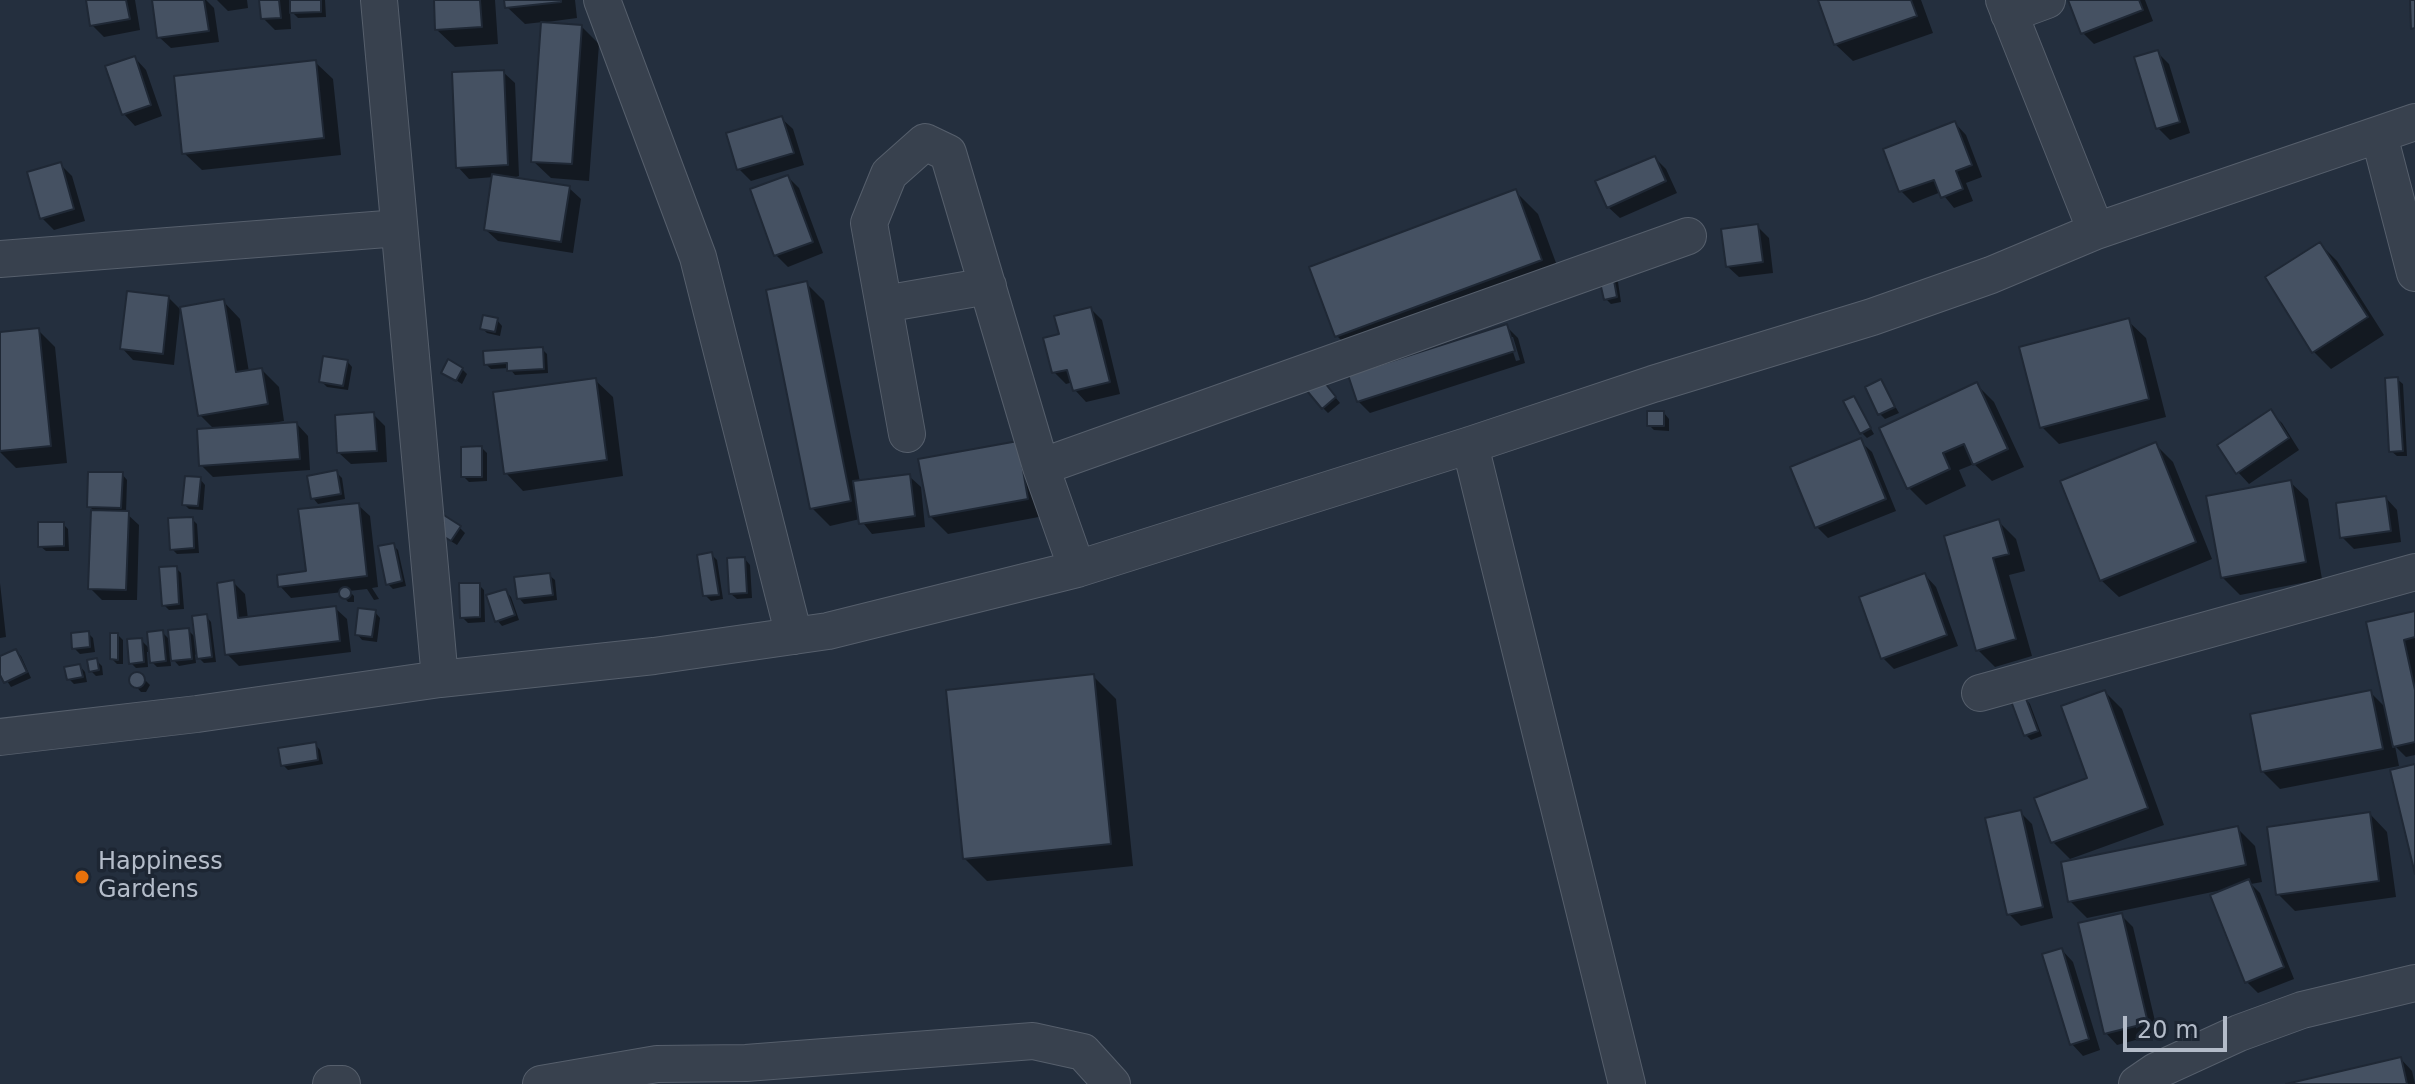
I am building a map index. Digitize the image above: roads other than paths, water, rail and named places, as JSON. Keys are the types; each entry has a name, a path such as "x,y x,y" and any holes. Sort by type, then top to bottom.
{"street":[{"path":"379,0 440,679"},
{"path":"602,0 698,257 794,636"},
{"path":"2047,0 2007,7 2096,231"},
{"path":"0,737 197,714 440,679 654,656 828,631 1077,569 1872,317 1991,275 2096,231 2415,122"},
{"path":"2379,135 2415,273"},
{"path":"907,434 869,223 889,174 925,142 948,153 1041,467 1077,569"},
{"path":"0,259 399,228"},
{"path":"1041,467 1688,236"},
{"path":"884,304 988,286"},
{"path":"1470,445 1627,1084"},
{"path":"1980,693 2415,572"},
{"path":"2137,1084 2156,1071 2252,1028 2302,1010 2415,983"},
{"path":"541,1084 657,1064 746,1063 1033,1041 1083,1052 1112,1084"},
{"path":"331,1084 342,1084"}],"place":[{"name":"Happiness Gardens","path":"82,877"}]}
